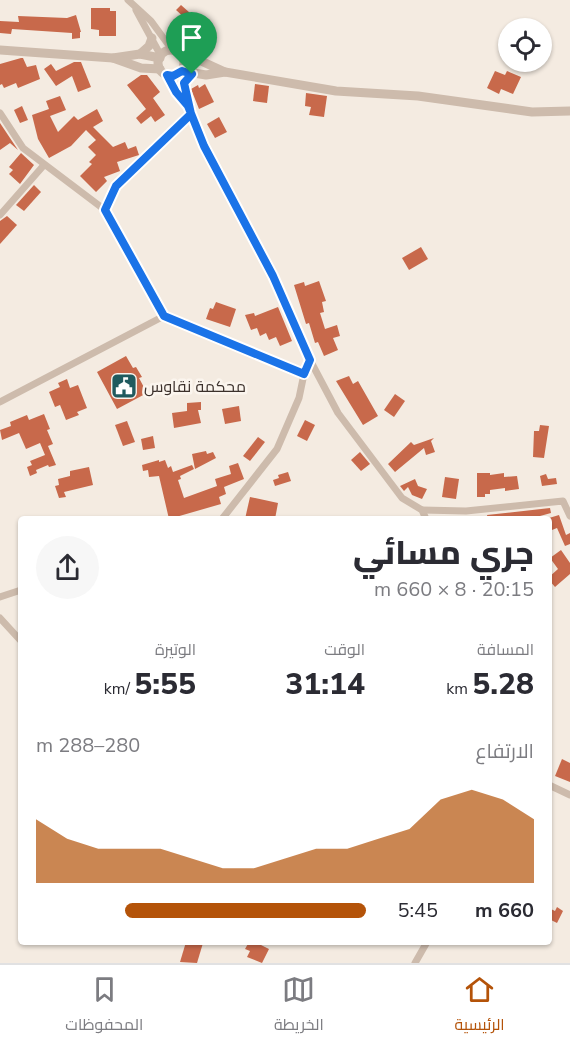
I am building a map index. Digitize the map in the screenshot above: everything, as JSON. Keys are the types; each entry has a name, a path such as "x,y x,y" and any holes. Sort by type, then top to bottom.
{"street":[{"path":"130,3 152,38 164,72 189,110"},
{"path":"130,3 156,26 173,51 183,58 201,61 225,72 336,91 418,96 532,112 570,111"},
{"path":"140,54 149,46 152,38"},
{"path":"0,50 113,58 140,54 160,57 166,52 173,51"},
{"path":"113,58 173,76 181,72 212,75 225,72"},
{"path":"183,58 184,65 181,72 189,110 204,146 273,276 310,360 338,413 402,498 422,510 466,511 563,501 570,516"},
{"path":"184,83 192,74"},
{"path":"105,210 116,186 189,110"},
{"path":"0,113 23,148 105,210 164,316 304,374"},
{"path":"0,215 44,165"},
{"path":"0,402 164,316"},
{"path":"224,516 277,449 299,398 304,374 310,360"},
{"path":"422,510 425,516"},
{"path":"0,597 18,591"},
{"path":"0,618 18,638"},
{"path":"552,786 570,795"},
{"path":"415,963 426,945"}],"building":[{"path":"181,5 190,13 198,26 190,32 182,22 186,19 176,10"},
{"path":"91,8 110,8 110,11 116,11 116,36 99,36 99,30 91,29"},
{"path":"76,15 81,32 80,38 72,39 72,33 12,29 11,34 0,33 0,21 19,22 18,16 67,18"},
{"path":"21,58 27,67 36,65 40,79 18,88 16,83 4,88 2,84 0,85 0,64"},
{"path":"74,62 81,62 91,87 78,92 72,76 56,86 44,69 51,64 56,71"},
{"path":"495,71 505,75 509,72 521,77 513,94 501,89 499,94 487,88"},
{"path":"141,75 147,75 160,92 153,98 165,115 155,122 151,116 141,124 136,118 146,109 127,85"},
{"path":"205,84 214,102 199,109 191,89"},
{"path":"255,84 269,86 267,103 253,101"},
{"path":"306,93 327,96 324,117 309,115 311,107 305,106"},
{"path":"60,96 66,110 50,116 58,132 74,116 78,120 97,109 103,121 93,127 113,147 125,142 128,149 136,146 139,155 117,162 120,171 104,177 107,181 96,192 80,176 92,164 89,162 96,155 88,147 96,140 86,130 71,146 49,158 38,139 32,115 49,109 46,101"},
{"path":"22,106 28,120 20,123 14,110"},
{"path":"219,117 227,132 215,138 207,124"},
{"path":"0,123 18,150 10,143 0,150"},
{"path":"21,153 34,165 20,184 9,174 13,170 9,167"},
{"path":"34,185 41,192 24,211 16,205"},
{"path":"7,216 17,225 0,244 0,221"},
{"path":"421,247 428,259 409,270 402,258"},
{"path":"319,281 326,301 322,302 324,312 320,313 325,329 337,325 340,336 333,338 338,350 324,356 318,342 315,343 309,323 306,324 294,285 304,282 305,286"},
{"path":"216,302 236,309 230,327 206,319 210,308 213,309"},
{"path":"278,307 292,341 280,346 276,337 269,340 266,333 260,336 257,328 251,330 245,315 254,313 255,316"},
{"name":"محكمة نقاوس","path":"126,356 142,377 139,378 147,393 117,409 97,372"},
{"path":"349,376 353,384 358,381 378,416 363,425 336,381"},
{"path":"67,379 70,388 78,385 87,408 77,412 79,415 66,420 60,405 55,407 49,392 60,387 58,383"},
{"path":"395,394 405,401 394,417 384,410"},
{"path":"201,402 201,410 198,410 201,423 174,428 172,413 187,411 187,403"},
{"path":"239,406 241,421 225,424 222,409"},
{"path":"44,414 53,444 48,446 56,465 49,467 48,465 36,470 37,473 30,476 27,467 32,465 30,461 45,455 40,443 26,449 19,433 2,440 0,430 11,426 10,422 27,415 29,420"},
{"path":"305,420 315,425 307,441 297,436"},
{"path":"127,421 135,442 123,446 115,425"},
{"path":"540,425 549,426 544,458 533,457 534,431 539,431"},
{"path":"153,436 155,448 143,450 141,439"},
{"path":"258,437 265,442 250,461 243,456"},
{"path":"434,438 431,441 435,452 426,455 424,448 395,472 388,464 411,442 414,445"},
{"path":"206,451 207,454 213,452 216,458 195,469 192,454"},
{"path":"360,452 370,464 361,471 351,460"},
{"path":"165,460 168,468 171,466 173,472 192,465 194,469 180,476 181,479 178,480 184,498 217,486 215,479 231,474 229,466 238,463 244,479 224,487 226,494 219,497 221,504 179,516 168,516 159,476 149,477 148,470 143,471 142,465"},
{"path":"89,467 93,485 64,492 66,497 59,498 55,486 59,485 58,479 70,476 70,471"},
{"path":"288,472 291,481 275,486 273,480 279,478 278,475"},
{"path":"477,473 490,473 490,475 504,473 504,477 517,476 519,489 490,490 490,494 485,494 485,497 477,497"},
{"path":"546,474 548,479 556,478 557,484 542,486 540,476"},
{"path":"445,477 459,479 456,499 442,497"},
{"path":"415,479 418,486 427,489 422,499 412,495 408,487 404,491 400,486"},
{"path":"250,497 278,503 276,516 246,516"},
{"path":"550,508 551,513 540,516 487,515"},
{"path":"559,515 566,535 570,533 570,544 565,546 557,528 552,530 552,517"},
{"path":"561,550 570,563 570,574 555,587 552,584 552,574 558,569 552,561 552,557"},
{"path":"562,759 570,763 570,782 555,776"},
{"path":"557,907 563,911 557,923 552,920 552,910 555,911"},
{"path":"185,945 202,945 197,963 180,962"},
{"path":"247,945 261,945 269,949 262,963 247,957 250,951 245,949"}],"place":[{"name":"محكمة نقاوس","path":"124,386"}],"route":[{"path":"192,74 182,71 177,75 167,75 176,92 188,106 191,114 204,146 273,276 310,360 304,374 164,316 105,210 116,186 191,114 184,83 192,74"}]}
